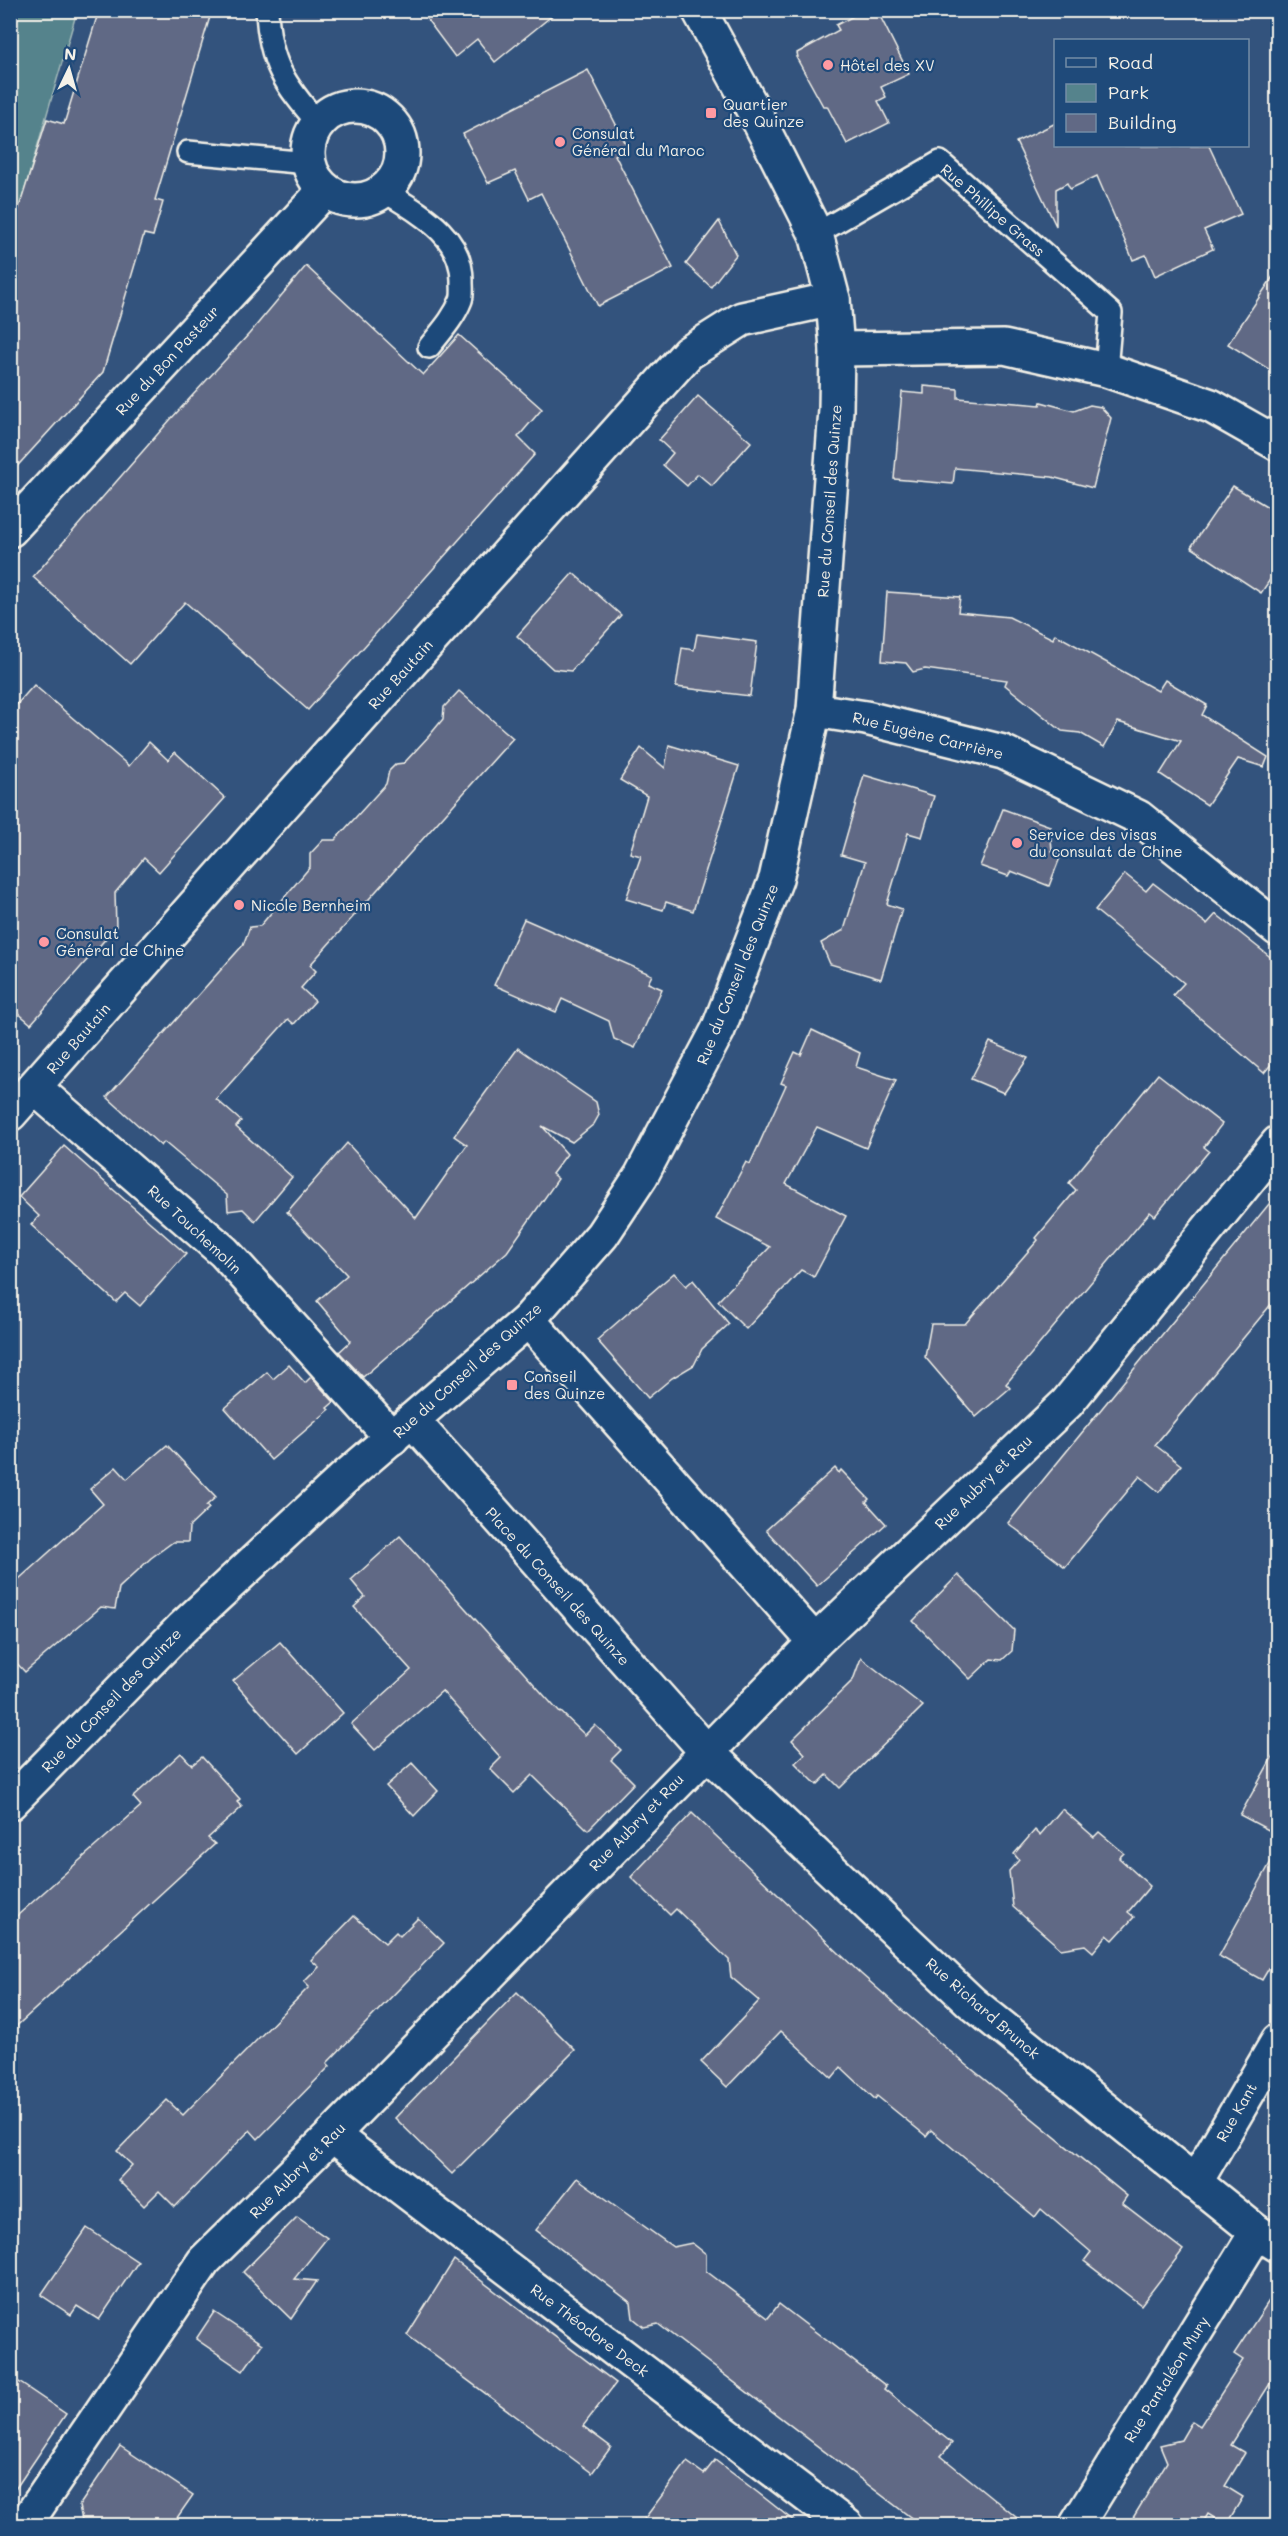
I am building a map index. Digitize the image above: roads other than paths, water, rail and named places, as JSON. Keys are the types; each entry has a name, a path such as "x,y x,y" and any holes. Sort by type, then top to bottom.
{"street":[{"name":"Rue du Conseil des Quinze","path":"10,1803 182,1628 402,1429 528,1320 603,1236 652,1156 718,1030 776,879 814,710 836,410 837,349 833,299 816,234 755,112 710,14"},
{"path":"353,106 376,110 389,120 398,133 403,148 398,172 384,191 370,198 354,201 338,198 316,176 308,148 318,123 330,112 353,106"},
{"name":"Rue du Bon Pasteur","path":"10,530 316,176"},
{"name":"Rue Bautain","path":"10,1114 688,353 742,319 833,299"},
{"path":"837,349 1004,347 1106,370 1211,406 1278,444"},
{"name":"Rue Eugène Carrière","path":"814,710 866,718 1003,752 1138,817 1278,929"},
{"name":"Rue Touchemolin","path":"34,1087 224,1252 402,1429"},
{"name":"Rue Aubry et Rau","path":"24,2526 204,2261 332,2135 815,1642 1067,1403 1278,1143"},
{"path":"528,1320 815,1642"},
{"name":"Place du Conseil des Quinze","path":"402,1429 706,1751"},
{"name":"Rue Richard Brunck","path":"706,1751 970,2002 1267,2238"},
{"name":"Rue Kant","path":"1196,2183 1278,2041"},
{"name":"Rue Théodore Deck","path":"332,2135 848,2526"},
{"name":"Rue Pantaléon Mury","path":"1076,2526 1267,2238"}],"lane":[{"path":"267,10 274,62 292,94 318,123"},
{"path":"188,152 316,176"},
{"name":"Rue Phillipe Grass","path":"816,234 939,162 1111,314 1106,370"},
{"path":"384,191 429,219 453,243 462,266 462,298 448,324 429,347"}],"place":[{"name":"Hôtel des XV","path":"828,65"},
{"name":"Quartier des Quinze","path":"711,113"},
{"name":"Consulat Général du Maroc","path":"560,142"},
{"name":"Service des visas du consulat de Chine","path":"1017,843"},
{"name":"Nicole Bernheim","path":"239,905"},
{"name":"Consulat Général de Chine","path":"44,942"},
{"name":"Conseil des Quinze","path":"512,1385"}]}
